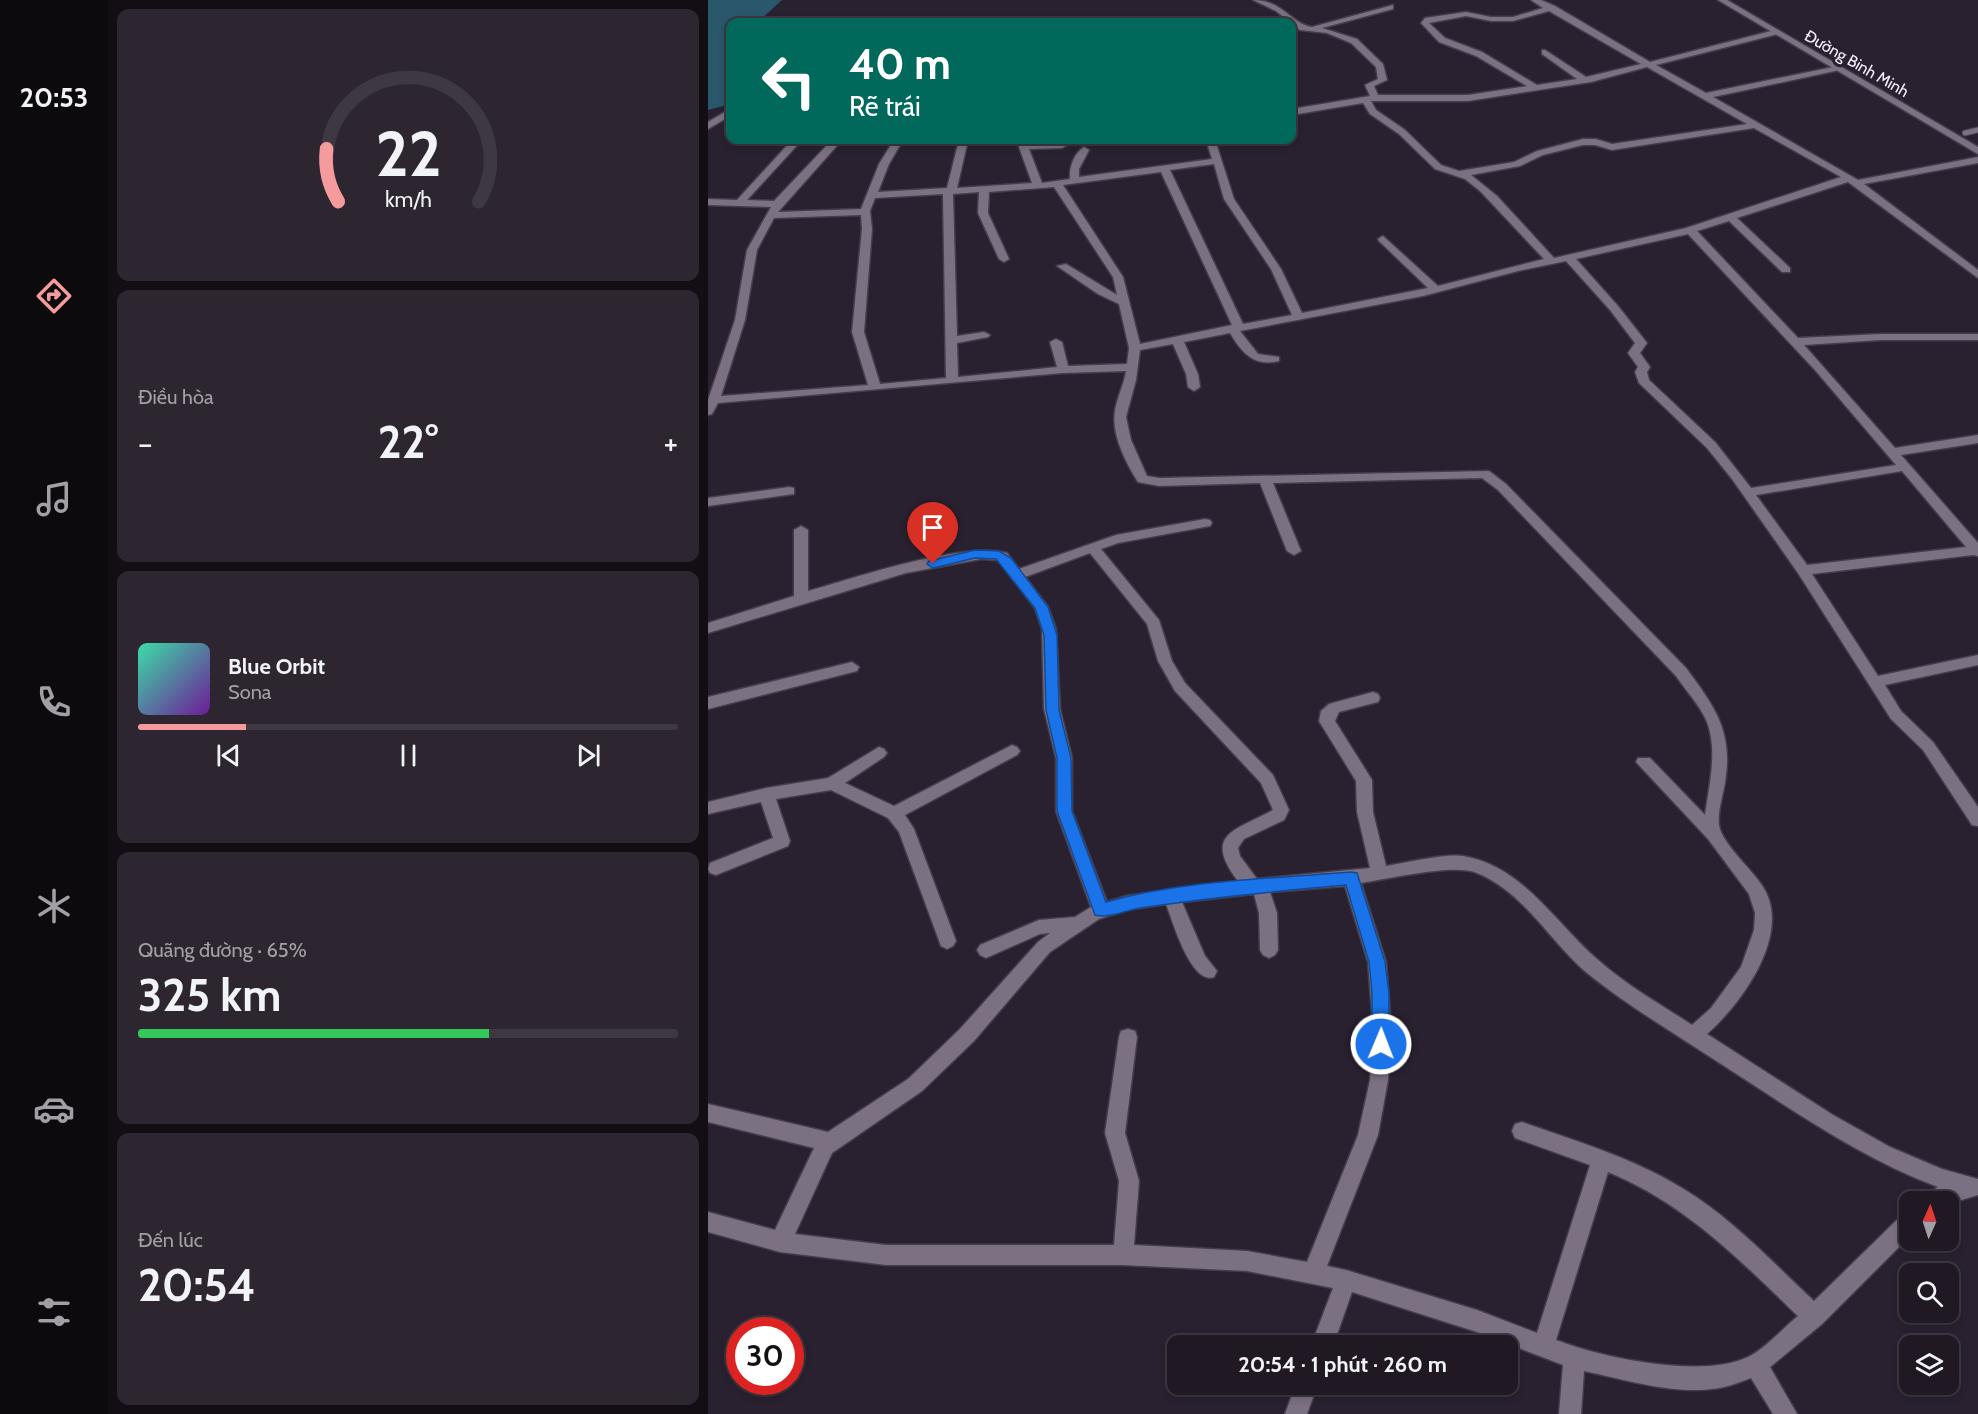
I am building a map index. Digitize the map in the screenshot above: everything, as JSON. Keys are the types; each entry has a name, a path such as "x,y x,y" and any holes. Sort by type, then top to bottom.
{"street":[{"path":"1257,0 1279,9 1290,18"},
{"path":"1535,0 1853,181 1978,275"},
{"name":"Đường Binh Minh","path":"1722,0 1978,151"},
{"name":"Đường Binh Minh","path":"1737,0 1978,140"},
{"path":"1314,29 1390,7"},
{"path":"1536,88 1479,54 1442,40 1425,24 1428,21 1466,14 1491,19 1513,19 1552,8"},
{"path":"1296,22 1303,28 1328,31 1348,38 1371,56 1380,66 1384,78 1369,85 1373,112 1402,132 1438,167 1460,174 1483,189 1551,262"},
{"path":"1296,111 1370,99 1467,98 1585,80 1652,65 1775,32"},
{"path":"1791,42 1804,39"},
{"path":"1545,52 1585,80"},
{"path":"1706,96 1835,68"},
{"path":"708,126 726,115"},
{"path":"1460,174 1522,163 1540,153 1583,142 1596,142 1612,147 1757,126"},
{"path":"741,201 770,165 793,144"},
{"path":"708,411 714,400 740,320 752,250 777,204 833,144"},
{"path":"875,388 858,332 867,229 865,212 884,164 896,144"},
{"path":"952,380 950,192 962,144"},
{"path":"1025,144 1038,186"},
{"path":"1044,144 1062,145"},
{"path":"1212,144 1229,199 1276,270 1298,315"},
{"path":"1075,182 1074,170 1084,150"},
{"path":"1135,348 1436,290 1690,230 1730,216 1853,181 1978,160"},
{"path":"872,195 1038,186 1217,161"},
{"path":"1165,170 1248,353 1262,359 1275,359"},
{"path":"1057,184 1118,278 1135,348 1132,380 1120,417 1122,429 1142,479 1158,482 1474,472 1491,476 1681,672 1705,705 1715,724 1720,754 1711,819 1713,834"},
{"path":"984,190 983,213 1004,259"},
{"path":"708,202 741,201 777,204"},
{"path":"769,215 865,212"},
{"path":"1730,216 1754,236 1786,270"},
{"path":"1690,230 1893,452 1977,551"},
{"path":"1383,239 1436,290"},
{"path":"1569,258 1614,308 1641,343 1634,353 1644,367 1641,372 1642,381 1711,445 1748,492 1803,570 1896,715 1940,763 1978,820"},
{"path":"1062,266 1101,292 1123,302"},
{"path":"950,341 984,335"},
{"path":"1794,342 1881,337 1978,337"},
{"path":"1177,339 1192,375 1194,387"},
{"path":"1056,342 1064,370"},
{"path":"714,400 1064,370 1132,368"},
{"path":"1893,452 1978,439"},
{"path":"1748,492 1905,467"},
{"path":"1265,479 1294,551"},
{"path":"708,502 789,491"},
{"path":"1016,574 1134,535 1205,523"},
{"path":"801,530 801,598"},
{"path":"1092,547 1154,624 1165,661 1180,687 1267,779 1275,793 1281,810 1278,815 1239,831 1229,844 1229,853 1233,862 1256,887 1268,913 1269,950"},
{"path":"1803,570 1977,551"},
{"path":"708,628 801,598 891,573 975,554 999,555 1041,607 1049,629 1052,710 1064,758 1064,811 1101,910"},
{"path":"1874,682 1978,660"},
{"path":"708,703 852,667"},
{"path":"1373,698 1334,708 1329,711 1327,721 1364,780 1365,812 1380,874"},
{"path":"891,811 1012,751"},
{"path":"708,808 766,794 832,784 879,753"},
{"path":"1644,762 1713,834 1762,900 1764,922 1749,970 1717,1014 1693,1035"},
{"path":"891,811 937,783"},
{"path":"832,784 891,811 906,829 947,941"},
{"path":"716,868 782,841 766,794"},
{"path":"780,1242 819,1157 829,1142 879,1112 915,1085 967,1035 1044,947 1076,924 1101,910 1125,903 1351,878 1460,862 1473,863 1495,872 1592,966 1693,1035 1874,1148 1931,1175 1976,1187"},
{"path":"1313,1274 1368,1135 1379,1080 1382,1026 1377,962 1351,878"},
{"path":"1171,897 1198,961 1208,971"},
{"path":"986,950 1039,927 1076,924"},
{"path":"1124,1255 1128,1182 1115,1133 1128,1037"},
{"path":"708,1113 829,1142"},
{"path":"1522,1131 1601,1161 1676,1196 1715,1226 1814,1316"},
{"path":"1544,1346 1601,1161"},
{"path":"1948,1191 1976,1187"},
{"path":"708,1222 780,1242 886,1255 1124,1255 1247,1261 1346,1280 1477,1321 1574,1358 1658,1375 1696,1378 1724,1376 1756,1365 1814,1316 1899,1232"},
{"path":"1326,1335 1346,1280"},
{"path":"1570,1414 1574,1358"},
{"path":"1756,1365 1786,1414"},
{"path":"1296,1414 1303,1395"}],"lane":[{"path":"1965,133 1978,130"}],"water":[{"path":"708,0 782,0 762,18 726,18 726,104 708,110"}],"route":[{"path":"933,564 975,554 1002,556 1041,607 1050,635 1052,710 1062,740 1065,774 1064,811 1101,910 1125,903 1216,890 1351,878 1377,962 1382,1026 1381,1044"}]}
